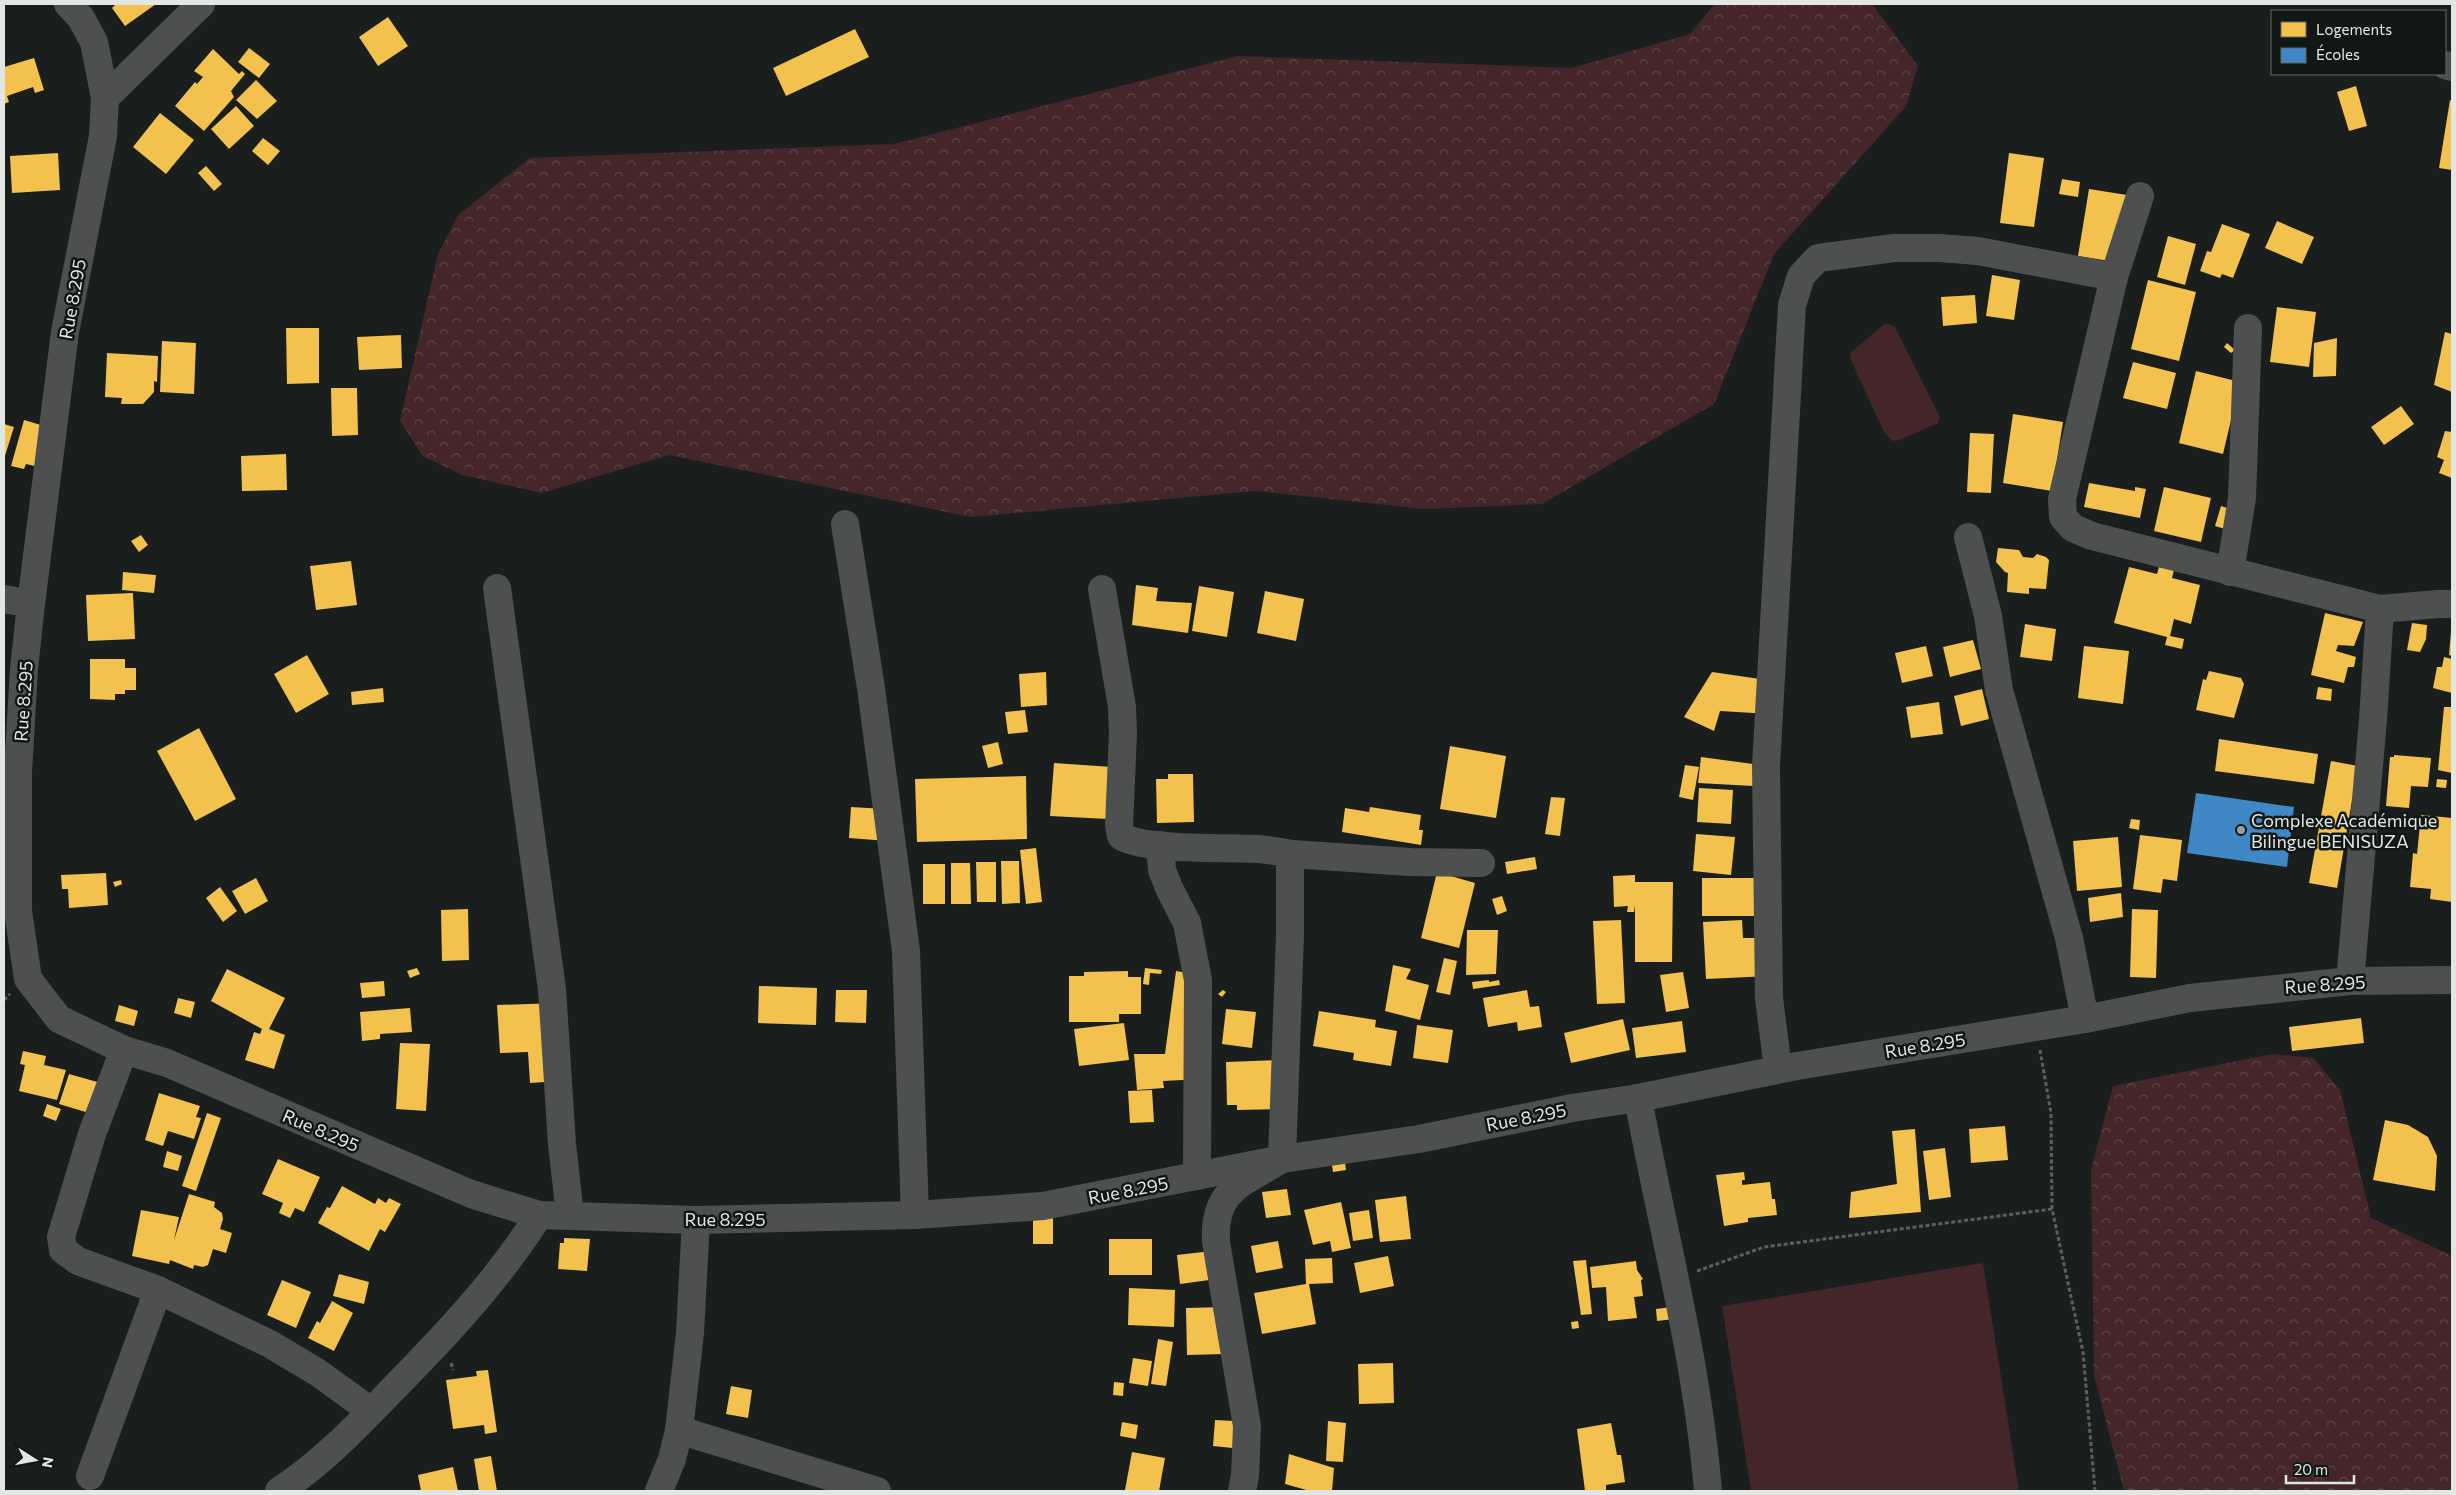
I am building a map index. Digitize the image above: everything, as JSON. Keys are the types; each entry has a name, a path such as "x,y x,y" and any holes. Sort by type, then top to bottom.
{"street":[{"name":"Rue 8.295","path":"68,4 80,18 94,42 105,98 103,136 65,332 31,604 18,772 18,911 28,979 59,1019 124,1050 167,1063 471,1194 539,1215 696,1220 914,1215 1043,1206 1282,1159 1419,1138 1572,1108 1638,1098 1778,1069 2085,1019 2190,998 2350,981 2452,980"},
{"path":"105,98 201,4"},
{"path":"2140,196 2114,277 2062,500 2062,517 2073,528 2092,536 2380,609 2452,604"},
{"path":"1778,1069 1769,998 1766,766 1792,305 1801,276 1818,258 1894,248 1939,248 1978,251 2114,277"},
{"path":"2230,572 2242,498 2248,328"},
{"path":"845,524 872,688 906,952 914,1215"},
{"path":"1968,537 1988,616 1999,690 2068,938 2085,1019"},
{"path":"498,588 552,989 562,1144 570,1215"},
{"path":"1102,589 1122,707 1121,836 1129,841 1160,845 1261,849 1292,854 1410,862 1481,863"},
{"path":"4,599 31,604"},
{"path":"2350,981 2373,720 2380,609"},
{"path":"1160,845 1162,870 1169,888 1188,923 1198,980 1197,1176"},
{"path":"1242,1491 1245,1476 1247,1426 1216,1242 1215,1222 1220,1205 1228,1192 1282,1159 1290,934 1290,869 1292,854"},
{"path":"124,1050 92,1134 61,1237 63,1250 78,1261 158,1290 270,1344 316,1372 372,1411"},
{"path":"1638,1098 1696,1390 1703,1434 1708,1491"},
{"path":"279,1491 328,1455 442,1339 516,1251 539,1215"},
{"path":"659,1491 672,1459 679,1430 690,1333 696,1220"},
{"path":"90,1476 158,1290"},
{"path":"679,1430 877,1491"}],"path":[{"path":"2035,1027 2051,1113 2052,1209 2083,1352 2095,1491"},
{"path":"1675,1280 1764,1247 2052,1209"}],"green space":[{"path":"1715,4 1872,4 1918,66 1906,106 1774,254 1714,404 1542,504 1424,509 1255,491 971,517 669,455 542,493 462,475 423,456 400,421 438,254 458,215 530,158 894,144 1238,56 1572,68 1690,34"},
{"path":"1886,323 1895,327 1940,417 1938,423 1893,441 1885,434 1850,358 1851,352"},
{"path":"2272,1054 2313,1058 2340,1090 2371,1218 2448,1254 2452,1258 2452,1491 2124,1491 2094,1375 2091,1170 2113,1086"},
{"path":"1983,1263 2019,1491 1751,1491 1722,1306"}],"building: Logements":[{"path":"116,4 156,4 125,26 112,8"},
{"path":"388,17 408,46 378,66 359,37"},
{"path":"855,29 869,57 786,96 773,68"},
{"path":"249,48 270,64 259,78 238,62"},
{"path":"213,49 239,74 242,71 245,74 231,91 234,97 204,131 175,106 195,82 197,84 203,77 194,71"},
{"path":"34,58 44,90 35,93 33,87 7,96 9,102 4,104 4,67"},
{"path":"256,80 277,101 257,119 236,100"},
{"path":"2356,86 2367,126 2349,131 2337,92"},
{"path":"2450,100 2452,101 2452,170 2439,168"},
{"path":"236,106 254,126 229,149 211,129"},
{"path":"160,113 194,140 166,174 133,147"},
{"path":"263,138 280,151 268,165 252,151"},
{"path":"58,153 60,190 12,193 10,156"},
{"path":"2009,153 2044,158 2034,227 2000,223"},
{"path":"206,166 222,184 214,191 198,173"},
{"path":"2062,179 2080,182 2078,197 2059,194"},
{"path":"2089,189 2127,195 2116,262 2078,256"},
{"path":"2277,221 2314,237 2302,264 2265,248"},
{"path":"2222,224 2250,234 2233,278 2222,274 2220,278 2200,271 2207,251 2211,252"},
{"path":"2168,236 2196,244 2185,285 2157,277"},
{"path":"1992,275 2020,280 2014,320 1986,316"},
{"path":"2148,280 2196,292 2179,361 2131,349"},
{"path":"1975,295 1977,323 1943,326 1941,297"},
{"path":"2277,307 2316,312 2309,367 2270,362"},
{"path":"286,328 319,328 319,383 287,384"},
{"path":"2445,332 2452,334 2452,392 2434,385"},
{"path":"401,335 402,368 359,370 357,337"},
{"path":"2337,338 2336,376 2313,377 2314,343"},
{"path":"162,341 196,343 194,394 160,392"},
{"path":"2227,343 2235,350 2231,353 2224,347"},
{"path":"107,353 158,356 157,382 154,381 154,392 143,404 121,404 122,398 105,397"},
{"path":"2133,362 2176,373 2167,409 2123,398"},
{"path":"2196,371 2240,382 2223,454 2179,443"},
{"path":"331,388 357,388 358,435 332,436"},
{"path":"2401,406 2414,424 2384,445 2371,427"},
{"path":"2013,414 2063,422 2052,491 2003,483"},
{"path":"24,420 51,428 39,467 26,464 24,469 11,466"},
{"path":"4,424 14,427 4,459"},
{"path":"2445,431 2452,432 2452,478 2439,473 2444,460 2437,457"},
{"path":"1970,433 1994,434 1991,493 1967,492"},
{"path":"286,454 287,490 242,491 241,456"},
{"path":"2089,483 2135,491 2135,487 2146,489 2140,518 2084,507"},
{"path":"2164,487 2211,498 2201,542 2154,531"},
{"path":"2221,506 2230,509 2225,529 2215,526"},
{"path":"141,535 148,545 139,552 131,541"},
{"path":"1998,548 2019,550 2023,557 2033,558 2037,554 2046,557 2049,560 2046,589 2029,588 2029,594 2007,592 2008,573 1996,562"},
{"path":"351,561 357,605 316,610 310,566"},
{"path":"2129,567 2157,574 2159,567 2174,570 2172,578 2200,585 2191,624 2174,619 2170,636 2184,639 2182,649 2165,645 2167,637 2114,623"},
{"path":"123,572 156,575 154,593 122,590"},
{"path":"1136,585 1158,588 1156,601 1192,603 1188,633 1132,625"},
{"path":"1199,586 1234,592 1227,637 1192,631"},
{"path":"1265,591 1304,599 1296,641 1257,633"},
{"path":"133,593 135,639 88,641 86,595"},
{"path":"2325,613 2363,622 2354,646 2338,645 2336,651 2356,657 2354,667 2348,667 2344,683 2311,675"},
{"path":"2412,623 2427,625 2426,639 2420,652 2407,650"},
{"path":"2025,624 2056,629 2052,661 2020,657"},
{"path":"2452,632 2452,656 2449,655"},
{"path":"1973,640 1981,669 1950,677 1943,647"},
{"path":"1926,646 1933,676 1902,683 1895,653"},
{"path":"2084,646 2129,651 2123,704 2078,698"},
{"path":"307,655 329,694 296,713 274,674"},
{"path":"2444,657 2452,659 2452,693 2433,688 2437,667 2442,667"},
{"path":"90,659 125,659 125,668 136,668 136,690 125,690 125,694 115,694 115,700 90,699"},
{"path":"2209,671 2241,678 2244,684 2234,718 2196,710 2203,679 2206,680"},
{"path":"1046,672 1047,705 1021,707 1019,674"},
{"path":"1712,672 1774,681 1770,714 1720,711 1714,731 1684,717"},
{"path":"2318,687 2332,689 2331,701 2316,699"},
{"path":"383,688 384,702 352,705 351,692"},
{"path":"1982,689 1989,719 1961,726 1954,696"},
{"path":"1939,702 1943,734 1911,738 1906,707"},
{"path":"2444,707 2452,707 2452,773 2438,770"},
{"path":"1025,710 1028,732 1008,734 1005,712"},
{"path":"199,728 236,799 195,821 157,751"},
{"path":"2219,739 2318,754 2314,784 2215,771"},
{"path":"998,742 1003,764 988,768 982,746"},
{"path":"1450,746 1506,756 1496,818 1440,809"},
{"path":"2394,755 2431,758 2428,787 2411,786 2409,808 2386,806 2390,757 2394,757"},
{"path":"1701,757 1753,764 1753,786 1698,783"},
{"path":"2331,761 2358,766 2337,888 2309,883"},
{"path":"1054,763 1112,767 1108,819 1050,816"},
{"path":"1685,765 1699,767 1693,800 1679,797"},
{"path":"1168,774 1193,774 1194,822 1157,823 1156,779 1168,779"},
{"path":"1026,776 1027,839 917,842 915,779"},
{"path":"2437,779 2447,780 2446,788 2436,787"},
{"path":"1699,788 1733,790 1731,824 1697,822"},
{"path":"1551,797 1565,798 1560,836 1545,834"},
{"path":"851,807 885,809 888,841 849,838"},
{"path":"1370,807 1421,815 1419,830 1423,830 1421,845 1342,832 1345,808 1369,812"},
{"path":"2421,815 2452,818 2452,902 2430,899 2431,889 2410,887 2413,853 2417,854"},
{"path":"2131,819 2140,820 2139,830 2129,828"},
{"path":"1696,834 1735,837 1731,875 1693,871"},
{"path":"2140,835 2182,840 2177,881 2163,879 2161,893 2133,889"},
{"path":"2118,837 2122,887 2077,891 2073,841"},
{"path":"1036,848 1042,902 1026,904 1020,850"},
{"path":"1535,857 1537,869 1507,874 1505,862"},
{"path":"1001,861 1019,861 1020,903 1002,904"},
{"path":"976,862 996,862 996,902 977,902"},
{"path":"951,863 970,863 971,904 951,904"},
{"path":"923,864 945,864 945,904 923,904"},
{"path":"1437,872 1475,883 1459,948 1421,938"},
{"path":"106,873 108,905 69,908 68,889 62,889 61,875"},
{"path":"1635,875 1635,882 1673,882 1672,962 1635,962 1635,905 1634,912 1627,912 1628,906 1614,907 1613,876"},
{"path":"256,878 268,901 245,914 232,891"},
{"path":"1702,878 1754,878 1754,916 1702,916"},
{"path":"121,880 122,884 115,887 113,882"},
{"path":"220,887 237,911 223,922 206,898"},
{"path":"2121,893 2123,917 2090,922 2088,898"},
{"path":"1502,896 1507,911 1497,915 1492,899"},
{"path":"468,909 469,960 442,961 441,910"},
{"path":"2132,909 2158,910 2156,978 2130,977"},
{"path":"1621,920 1625,1003 1597,1004 1593,921"},
{"path":"1742,920 1743,938 1769,938 1770,976 1706,979 1703,922"},
{"path":"1467,930 1498,930 1496,974 1466,975"},
{"path":"1444,958 1457,961 1450,995 1436,992"},
{"path":"1393,965 1411,969 1406,979 1429,985 1420,1020 1385,1011"},
{"path":"417,968 420,974 410,978 407,971"},
{"path":"1145,968 1162,970 1161,974 1150,973 1149,985 1143,984"},
{"path":"227,969 285,998 269,1029 285,1035 274,1069 245,1060 254,1032 260,1034 262,1029 211,1001"},
{"path":"1128,971 1128,977 1141,977 1141,1014 1119,1014 1119,1022 1069,1022 1069,976 1084,976 1084,972"},
{"path":"1176,971 1206,976 1202,1079 1163,1081 1164,1088 1137,1090 1134,1054 1165,1054"},
{"path":"1683,972 1689,1008 1666,1012 1660,975"},
{"path":"1489,980 1489,982 1499,980 1500,985 1473,989 1472,982"},
{"path":"384,981 385,996 362,998 360,983"},
{"path":"759,986 817,988 816,1025 758,1023"},
{"path":"836,990 867,990 866,1023 835,1022"},
{"path":"1223,990 1226,992 1222,997 1218,994"},
{"path":"1527,990 1530,1007 1539,1006 1542,1027 1518,1031 1517,1022 1488,1027 1483,998"},
{"path":"178,998 195,1002 191,1018 174,1013"},
{"path":"556,1003 560,1081 530,1083 528,1052 500,1053 497,1005"},
{"path":"119,1005 138,1011 134,1026 115,1021"},
{"path":"410,1008 412,1032 380,1034 380,1039 362,1041 360,1012"},
{"path":"1226,1009 1256,1012 1252,1048 1222,1044"},
{"path":"1319,1011 1376,1020 1375,1027 1397,1031 1391,1066 1353,1060 1354,1053 1313,1046"},
{"path":"2361,1018 2364,1043 2292,1051 2289,1027"},
{"path":"1623,1019 1630,1050 1571,1063 1564,1033"},
{"path":"1682,1021 1686,1052 1636,1058 1632,1028"},
{"path":"1124,1023 1129,1060 1079,1066 1074,1029"},
{"path":"1417,1025 1453,1030 1448,1063 1413,1058"},
{"path":"400,1043 430,1044 426,1111 396,1109"},
{"path":"23,1051 46,1056 44,1065 66,1070 57,1100 19,1091 25,1065 20,1064"},
{"path":"1278,1060 1279,1109 1237,1110 1237,1105 1227,1105 1226,1062"},
{"path":"69,1074 108,1085 99,1116 59,1104"},
{"path":"1152,1090 1154,1122 1130,1123 1128,1091"},
{"path":"159,1093 200,1106 196,1117 201,1118 194,1139 168,1131 163,1146 145,1140"},
{"path":"47,1104 61,1109 56,1121 43,1116"},
{"path":"207,1113 221,1118 196,1191 182,1186"},
{"path":"2385,1120 2408,1125 2428,1137 2437,1156 2435,1191 2373,1180"},
{"path":"2005,1126 2008,1160 1971,1163 1969,1129"},
{"path":"1915,1129 1921,1212 1849,1218 1851,1192 1897,1184 1892,1131"},
{"path":"1945,1148 1951,1197 1929,1200 1923,1151"},
{"path":"167,1151 182,1156 178,1171 163,1167"},
{"path":"1344,1156 1346,1170 1333,1172 1331,1159"},
{"path":"278,1159 320,1177 304,1212 295,1208 290,1218 279,1213 283,1203 262,1194"},
{"path":"1744,1172 1745,1180 1742,1180 1742,1185 1770,1182 1772,1199 1775,1199 1777,1215 1748,1218 1748,1222 1724,1226 1716,1175"},
{"path":"342,1186 375,1204 378,1198 386,1203 389,1198 401,1204 385,1232 380,1229 369,1251 318,1223 327,1207 330,1208"},
{"path":"1287,1189 1291,1215 1266,1218 1262,1192"},
{"path":"189,1194 215,1202 214,1207 222,1213 223,1219 220,1229 232,1233 226,1253 213,1249 208,1265 203,1267 194,1265 193,1269 170,1260 169,1264 132,1256 141,1210 179,1217 174,1240"},
{"path":"1406,1196 1411,1239 1380,1242 1375,1200"},
{"path":"1341,1202 1351,1248 1332,1252 1330,1241 1313,1245 1304,1210"},
{"path":"1369,1210 1373,1238 1353,1241 1349,1213"},
{"path":"1033,1217 1053,1217 1053,1244 1033,1244"},
{"path":"564,1238 590,1239 587,1271 558,1269 560,1243 564,1243"},
{"path":"1109,1239 1152,1239 1152,1275 1109,1275"},
{"path":"1278,1241 1283,1268 1256,1273 1251,1246"},
{"path":"1220,1250 1224,1278 1180,1284 1177,1255"},
{"path":"1388,1256 1394,1286 1360,1293 1354,1263"},
{"path":"1332,1258 1333,1283 1309,1284 1316,1324 1262,1334 1254,1293 1306,1284 1305,1259"},
{"path":"1586,1260 1592,1314 1581,1315 1573,1261"},
{"path":"1636,1261 1637,1270 1643,1279 1641,1280 1643,1296 1634,1297 1637,1318 1608,1321 1606,1287 1592,1288 1590,1267"},
{"path":"339,1274 369,1282 364,1304 333,1296"},
{"path":"282,1280 311,1292 296,1328 267,1315"},
{"path":"1129,1288 1175,1290 1174,1327 1128,1325"},
{"path":"332,1301 353,1313 334,1351 308,1338 317,1321 320,1323"},
{"path":"1679,1306 1682,1318 1657,1321 1656,1309"},
{"path":"1225,1307 1226,1354 1187,1355 1186,1308"},
{"path":"1578,1321 1579,1328 1572,1329 1571,1322"},
{"path":"1158,1339 1173,1342 1166,1386 1151,1384"},
{"path":"1133,1358 1152,1361 1148,1386 1129,1383"},
{"path":"1393,1363 1394,1403 1359,1404 1358,1364"},
{"path":"488,1370 497,1432 485,1434 484,1425 453,1429 446,1380 477,1376 476,1371"},
{"path":"1114,1382 1124,1383 1123,1396 1113,1395"},
{"path":"731,1386 752,1390 748,1418 726,1414"},
{"path":"1215,1420 1252,1422 1252,1450 1213,1446"},
{"path":"1328,1421 1346,1423 1343,1462 1326,1461"},
{"path":"1122,1422 1138,1425 1136,1439 1120,1436"},
{"path":"1611,1423 1617,1455 1621,1455 1625,1482 1606,1485 1606,1490 1585,1491 1577,1429"},
{"path":"1132,1452 1165,1458 1159,1491 1125,1490"},
{"path":"1289,1454 1334,1468 1332,1491 1310,1491 1285,1484"},
{"path":"491,1456 497,1491 479,1491 474,1459"},
{"path":"453,1467 458,1491 421,1491 418,1475"}],"building: Écoles":[{"name":"Complexe Académique Bilingue BENISUZA","path":"2196,793 2294,807 2287,867 2187,853"}],"place":[{"name":"Complexe Académique Bilingue BENISUZA","path":"2241,830"}]}
